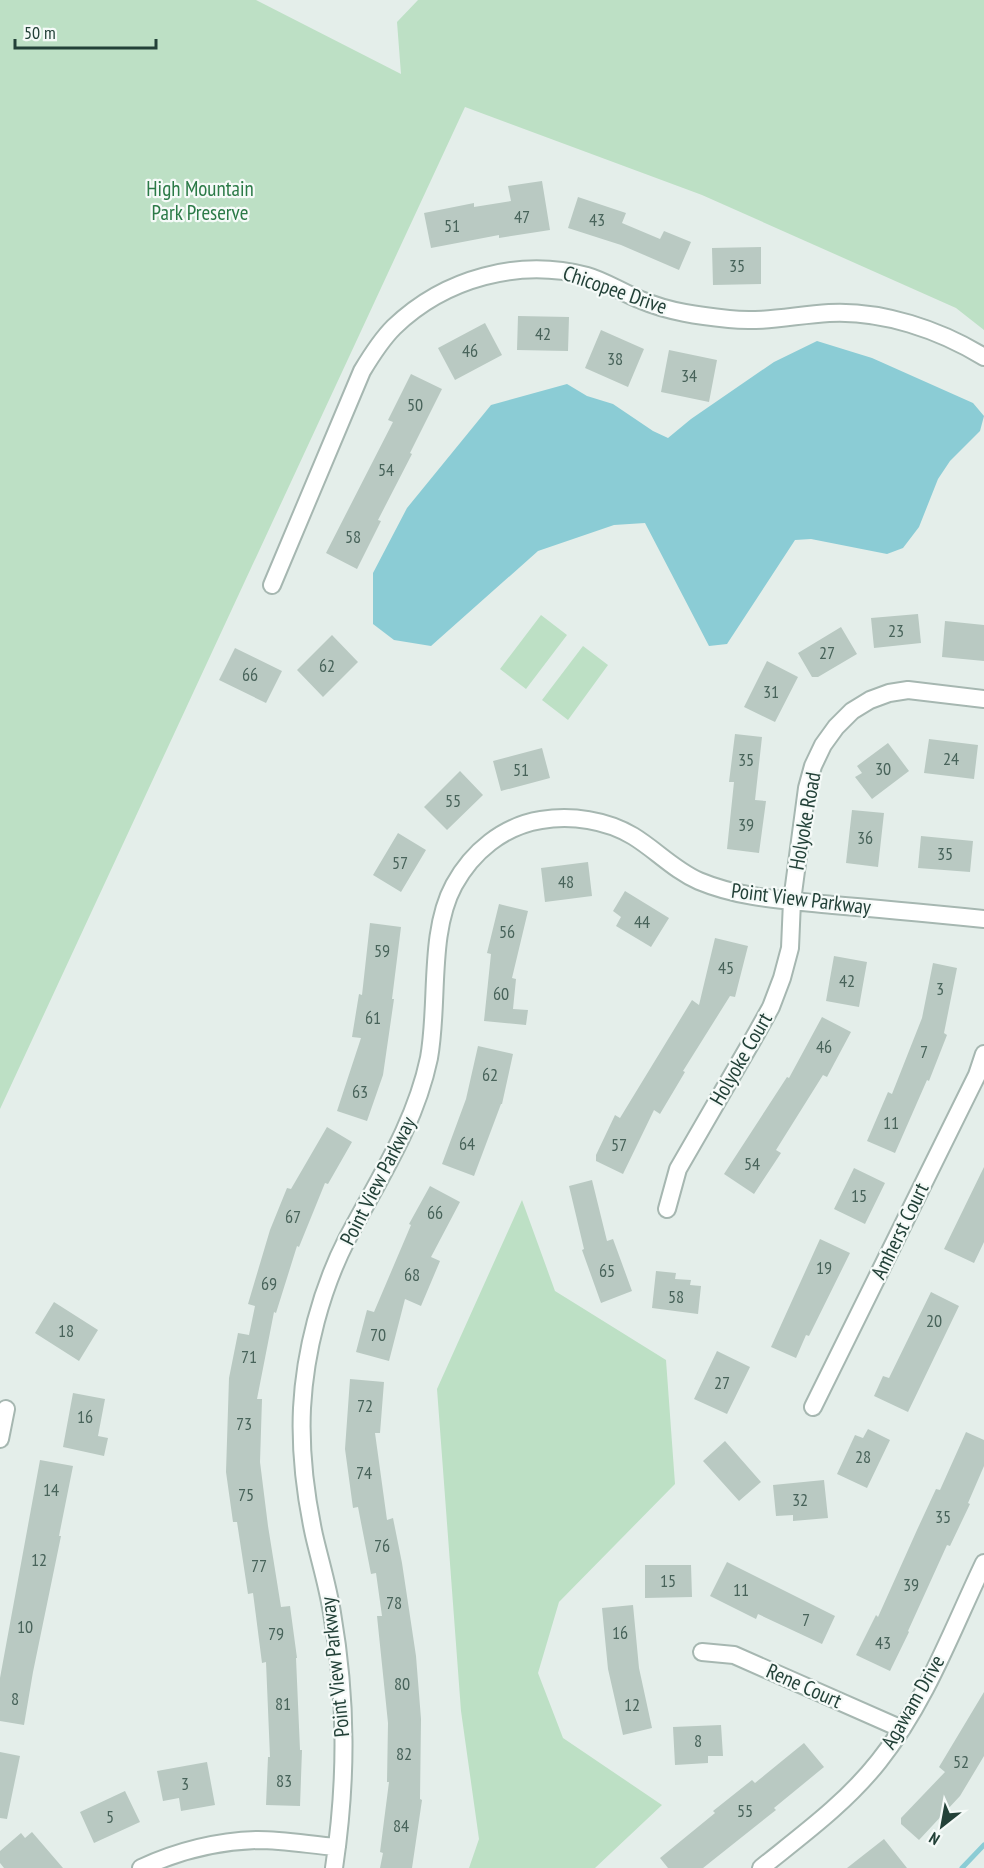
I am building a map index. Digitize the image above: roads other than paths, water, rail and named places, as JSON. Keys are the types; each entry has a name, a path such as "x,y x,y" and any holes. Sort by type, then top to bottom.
{"street":[{"name":"Chicopee Drive","path":"272,585 362,371 376,349 393,328 428,300 487,275 536,268 564,270 590,277 642,301 667,309 734,320 775,320 830,313 881,317 933,332 984,357"},
{"name":"Holyoke Road","path":"792,901 807,788 818,756 836,727 852,711 870,700 890,693 908,690 984,699"},
{"name":"Point View Parkway","path":"334,1868 344,1773 344,1719 342,1683 332,1612 303,1472 302,1406 307,1365 316,1323 329,1282 346,1242 403,1136 418,1098 428,1060 434,1022 439,931 444,909 465,867 499,836 518,826 540,820 585,819 611,825 634,836 679,870 726,891 746,896 792,901 984,919"},
{"name":"Holyoke Court","path":"667,1209 678,1168 771,1006 790,948 792,901"},
{"name":"Amherst Court","path":"813,1407 977,1075 984,1054"},
{"path":"0,1439 6,1409"},
{"name":"Agawam Drive","path":"760,1868 853,1791 879,1761 902,1729 920,1698 984,1563"},
{"name":"Rene Court","path":"702,1652 734,1655 902,1729"},
{"path":"141,1868 191,1850 225,1843 260,1840 337,1847"}],"water":[{"path":"817,341 872,358 973,403 984,416 980,431 950,461 938,479 919,527 903,548 887,554 811,539 795,540 727,644 709,646 645,523 614,525 538,551 431,646 394,640 373,624 373,573 407,508 491,405 567,384 587,396 613,404 653,431 668,438 691,419 774,362"}],"waterway":[{"path":"962,1868 984,1845"}],"park label":[{"name":"High Mountain Park Preserve","path":"200,201"}]}
